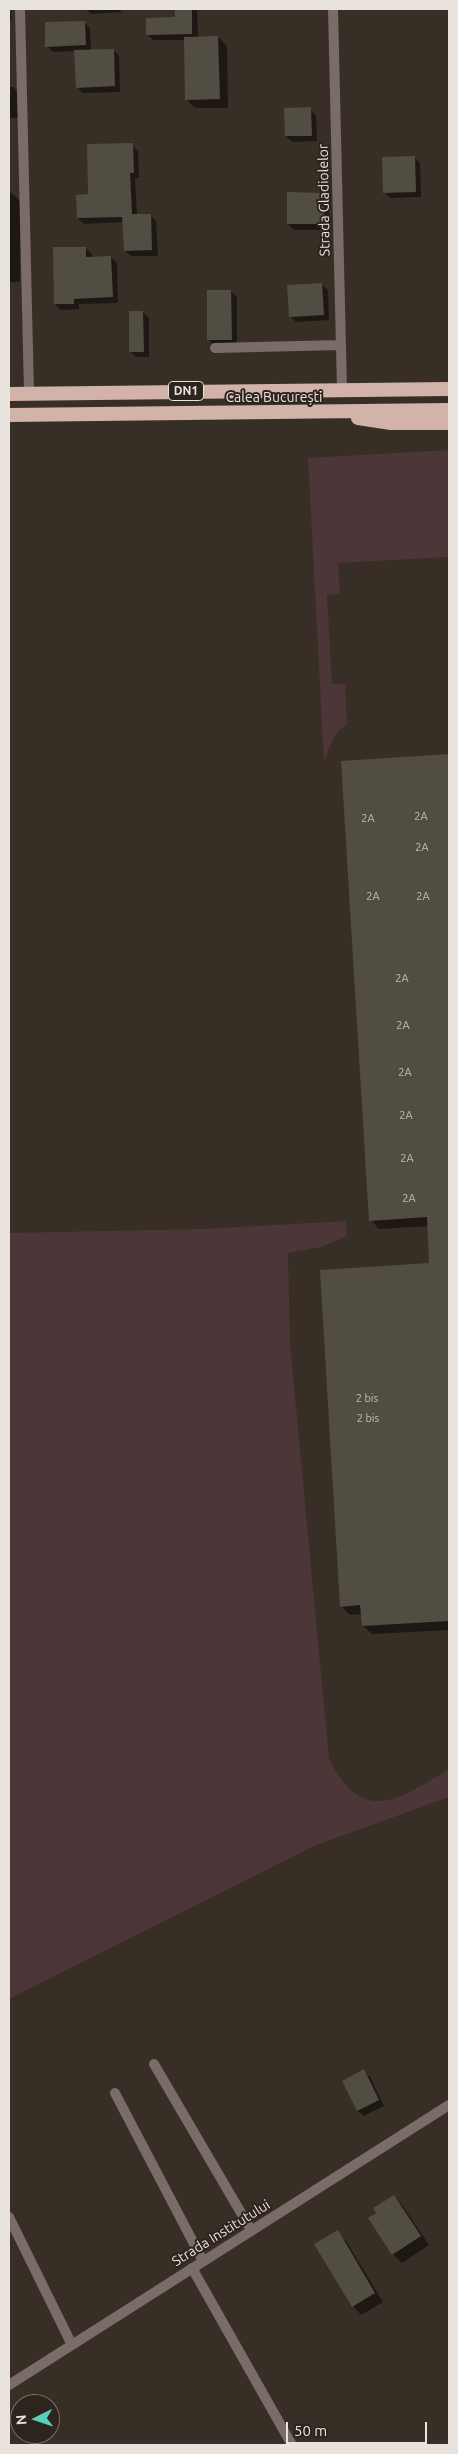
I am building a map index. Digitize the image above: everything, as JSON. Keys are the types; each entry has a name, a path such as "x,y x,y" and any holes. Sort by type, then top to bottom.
{"highway":[{"name":"Calea București","path":"9,394 449,389"},
{"name":"Calea București","path":"9,415 449,410"},
{"path":"339,412 375,421 449,424"}],"street":[{"path":"20,9 29,393"},
{"name":"Strada Gladiolelor","path":"333,9 342,390"},
{"path":"215,348 341,345"},
{"path":"154,2064 251,2230"},
{"path":"115,2093 203,2261"},
{"name":"Strada Institutului","path":"9,2385 449,2105"},
{"path":"9,2216 72,2345"},
{"path":"192,2268 292,2445"}],"shaded area":[{"path":"449,450 449,557 338,563 340,594 327,595 332,684 345,684 347,724 335,736 324,763 308,458"},
{"path":"346,1221 347,1236 322,1247 288,1253 290,1343 329,1759 342,1780 355,1793 369,1800 383,1801 398,1797 414,1790 449,1769 449,1797 314,1846 9,1999 9,1233 201,1229"}],"building":[{"path":"175,9 192,9 192,34 146,35 146,18 175,17"},
{"path":"85,21 86,45 45,47 45,22"},
{"path":"218,36 220,99 185,100 184,37"},
{"path":"114,49 115,86 76,88 74,50"},
{"path":"311,107 312,136 285,136 284,108"},
{"path":"133,143 134,173 130,173 132,214 151,214 152,250 124,251 122,217 77,218 76,195 88,194 87,144"},
{"path":"415,156 416,192 383,193 382,157"},
{"path":"287,192 324,193 324,224 287,224"},
{"path":"53,247 86,247 86,257 111,256 113,297 74,299 74,304 54,304"},
{"path":"322,283 324,315 289,317 287,285"},
{"path":"207,290 231,290 232,340 207,340"},
{"path":"129,311 143,311 144,352 129,352"},
{"path":"449,754 449,1621 362,1626 360,1605 340,1607 320,1270 429,1263 427,1217 369,1221 341,761"},
{"path":"364,2069 379,2100 357,2111 342,2081"},
{"path":"394,2195 421,2236 392,2255 368,2218 376,2213 373,2208"},
{"path":"338,2230 375,2293 352,2307 314,2244"}]}
